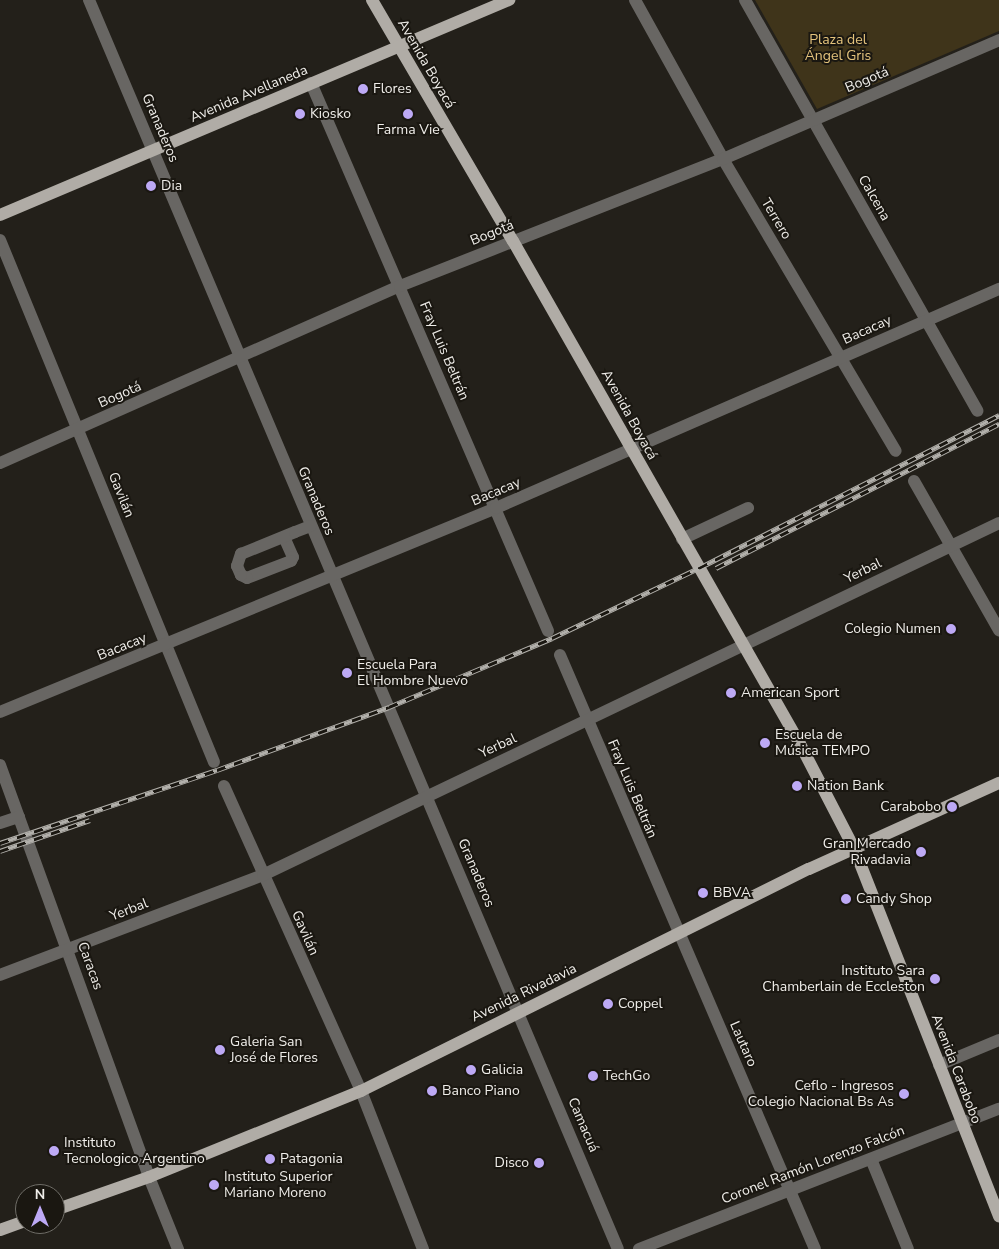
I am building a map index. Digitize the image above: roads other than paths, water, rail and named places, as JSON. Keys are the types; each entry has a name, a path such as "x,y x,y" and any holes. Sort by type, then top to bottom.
{"main road":[{"name":"Avenida Boyacá","path":"372,0 513,241 630,450 800,744 854,848"},
{"name":"Avenida Avellaneda","path":"0,215 509,0"},
{"name":"Avenida Rivadavia","path":"65,1206 149,1177 361,1092 519,1012 854,848 999,783"},
{"name":"Avenida Carabobo","path":"854,848 999,1217"},
{"path":"0,1230 15,1225"}],"street":[{"name":"Granaderos","path":"89,0 332,576 519,1012"},
{"name":"Terrero","path":"635,0 723,159 896,451"},
{"name":"Calcena","path":"745,0 978,410"},
{"name":"Bogotá","path":"0,463 400,286 723,159 999,40"},
{"name":"Fray Luis Beltrán","path":"312,83 548,631"},
{"name":"Gavilán","path":"0,240 214,762"},
{"name":"Bacacay","path":"0,712 496,508 999,289"},
{"path":"914,481 999,630"},
{"path":"682,539 748,508"},
{"name":"Yerbal","path":"0,974 263,875 999,523"},
{"path":"284,537 311,526"},
{"name":"Fray Luis Beltrán","path":"560,655 586,721 679,934"},
{"name":"Caracas","path":"0,765 149,1177 178,1249"},
{"name":"Gavilán","path":"224,786 361,1092 423,1249"},
{"path":"0,823 19,817"},
{"name":"Lautaro","path":"679,934 815,1249"},
{"name":"Camacuá","path":"519,1012 618,1249"},
{"path":"939,1066 999,1040"},
{"name":"Coronel Ramón Lorenzo Falcón","path":"639,1249 999,1109"},
{"path":"871,1159 908,1249"}],"railway":[{"path":"0,843 217,770 389,707 552,638 699,568 999,415"},
{"path":"716,568 999,424"},
{"path":"0,851 90,820"}],"place":[{"name":"Flores","path":"363,89"},
{"name":"Kiosko","path":"300,114"},
{"name":"Farma Vie","path":"408,114"},
{"name":"Dia","path":"151,186"},
{"name":"Colegio Numen","path":"951,629"},
{"name":"Escuela Para El Hombre Nuevo","path":"347,673"},
{"name":"American Sport","path":"731,693"},
{"name":"Escuela de Música TEMPO","path":"765,743"},
{"name":"Nation Bank","path":"797,786"},
{"name":"Carabobo","path":"952,807"},
{"name":"Gran Mercado Rivadavia","path":"921,852"},
{"name":"BBVA","path":"703,893"},
{"name":"Candy Shop","path":"846,899"},
{"name":"Instituto Sara Chamberlain de Eccleston","path":"935,979"},
{"name":"Coppel","path":"608,1004"},
{"name":"Galeria San José de Flores","path":"220,1050"},
{"name":"Galicia","path":"471,1070"},
{"name":"TechGo","path":"593,1076"},
{"name":"Banco Piano","path":"432,1091"},
{"name":"Ceflo - Ingresos Colegio Nacional Bs As","path":"904,1094"},
{"name":"Instituto Tecnologico Argentino","path":"54,1151"},
{"name":"Patagonia","path":"270,1159"},
{"name":"Disco","path":"539,1163"},
{"name":"Instituto Superior Mariano Moreno","path":"214,1185"}],"park label":[{"name":"Plaza del Ángel Gris","path":"838,48"}]}
